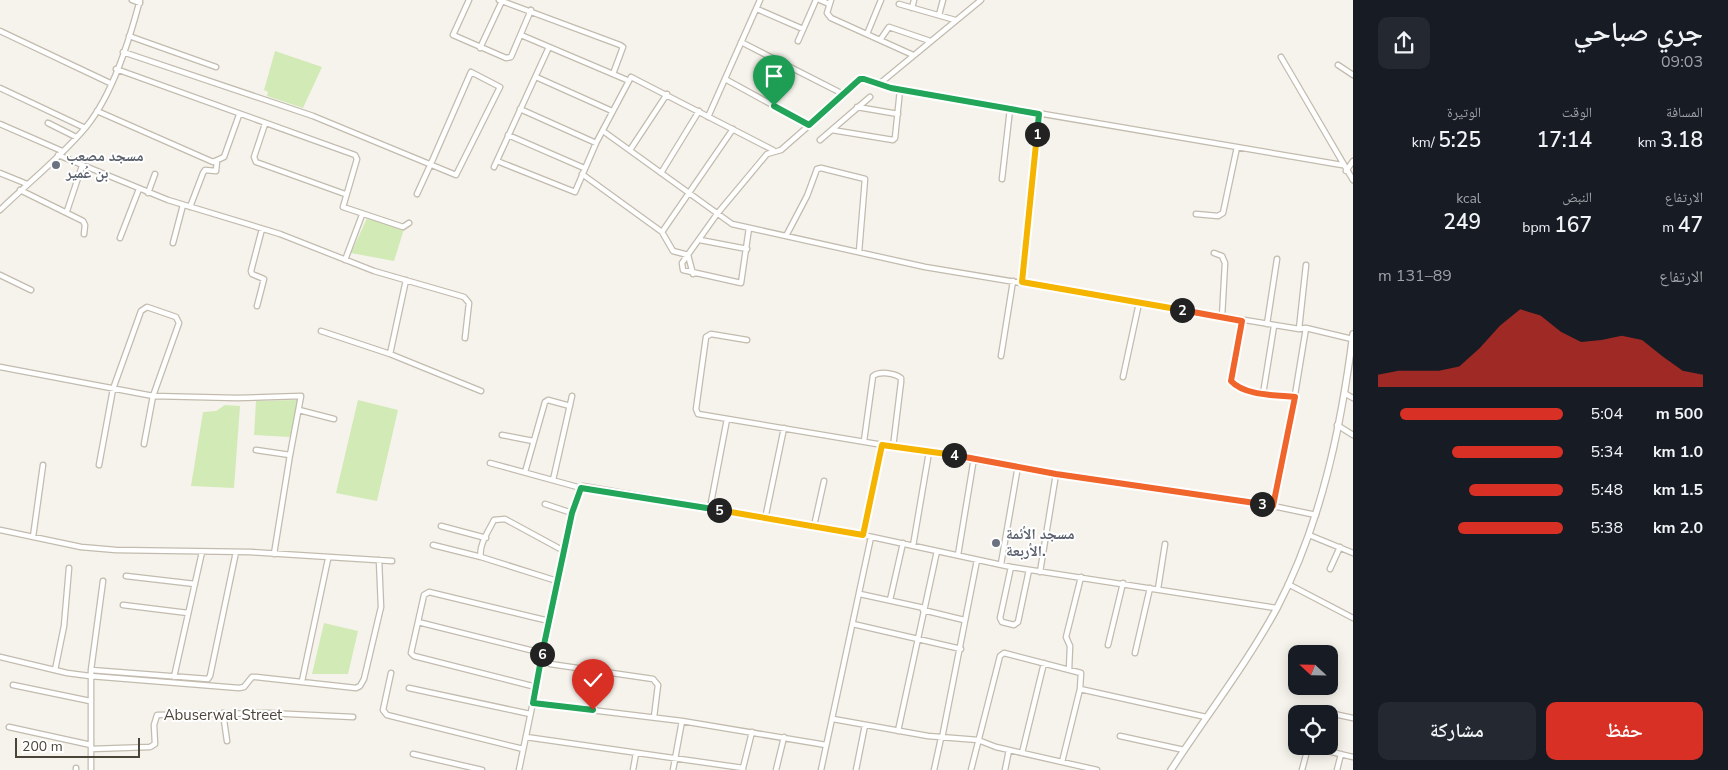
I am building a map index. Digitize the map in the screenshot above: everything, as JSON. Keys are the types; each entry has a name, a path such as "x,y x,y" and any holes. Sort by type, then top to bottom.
{"street":[{"path":"0,210 85,128 97,111 123,52 140,2 132,0"},
{"path":"469,0 453,35 480,48 510,58 531,10"},
{"path":"708,117 760,0"},
{"path":"798,41 818,0 830,2 828,16 913,55"},
{"path":"867,34 881,0"},
{"path":"912,8 914,0"},
{"path":"940,15 944,0"},
{"path":"878,85 981,0"},
{"path":"480,48 500,1 531,10 623,47 612,74"},
{"path":"899,4 955,20"},
{"path":"757,9 804,29"},
{"path":"880,40 889,28 930,41"},
{"path":"0,31 110,83"},
{"path":"521,35 627,80"},
{"path":"129,36 216,67"},
{"path":"741,42 843,94"},
{"path":"494,168 549,47"},
{"path":"123,52 313,116 430,164 456,175 500,87 471,72 430,164 417,194"},
{"path":"1280,58 1342,165 1353,180"},
{"path":"1338,65 1353,75"},
{"path":"116,69 238,115 314,139 356,156 343,207 362,215 403,227 409,223"},
{"path":"536,77 612,111"},
{"path":"497,161 575,192 584,168 628,77 632,77 773,150 781,150 862,79 900,90 1342,165"},
{"path":"725,79 809,125"},
{"path":"0,88 85,128"},
{"path":"832,130 893,140 900,90"},
{"path":"630,150 667,94"},
{"path":"820,140 870,96"},
{"path":"857,107 898,114"},
{"path":"520,109 596,143"},
{"path":"1002,179 1010,109"},
{"path":"97,111 207,161 217,161 224,157 238,115"},
{"path":"660,173 699,111"},
{"path":"1022,282 1039,114"},
{"path":"48,123 76,137"},
{"path":"0,124 62,151"},
{"path":"265,124 254,157 256,162 345,194"},
{"path":"662,232 733,129"},
{"path":"603,131 660,173 690,192 728,222 749,228 925,267 1013,280 1242,321 1299,329 1306,328 1352,343"},
{"path":"508,134 584,168"},
{"path":"1196,214 1218,216 1223,213 1237,147"},
{"path":"749,228 742,282 739,284 683,270 682,267 688,255 717,214 766,154 773,150"},
{"path":"58,155 148,193 262,229 345,260 467,299 469,310 465,338"},
{"path":"190,207 203,173 205,170 216,171 217,161"},
{"path":"1346,171 1353,161"},
{"path":"68,211 82,166"},
{"path":"786,236 807,196 817,169 828,169 865,179 859,252"},
{"path":"0,173 27,184"},
{"path":"148,193 155,174"},
{"path":"582,174 662,232 673,251 688,255"},
{"path":"120,238 139,189"},
{"path":"20,190 68,211 85,223 84,234"},
{"path":"173,243 183,205"},
{"path":"345,260 362,215"},
{"path":"257,306 264,279 252,274 251,271 262,229"},
{"path":"700,240 747,249"},
{"path":"1214,253 1222,256 1225,263 1222,317"},
{"path":"688,255 693,274"},
{"path":"1267,324 1277,259"},
{"path":"1299,329 1306,265"},
{"path":"0,274 31,290"},
{"path":"390,354 406,280"},
{"path":"1001,356 1013,280"},
{"path":"1123,378 1139,303"},
{"path":"99,465 113,389 140,311 147,307 176,317 179,323 153,396 144,444"},
{"path":"1242,321 1231,381 1238,386 1263,394 1295,397"},
{"path":"1263,394 1274,326"},
{"path":"1273,506 1295,397 1306,328"},
{"path":"321,330 390,354 481,391"},
{"path":"747,340 711,334 706,337 696,412 893,447 974,458 1056,474 1273,506 1316,515"},
{"path":"1171,770 1231,683 1276,608 1309,535 1316,515 1337,425 1353,334"},
{"path":"0,367 153,396 237,398 298,395 302,397 290,455 274,554"},
{"path":"864,441 873,376 880,373 896,375 901,378 901,382 893,447"},
{"path":"1344,393 1353,398"},
{"path":"553,480 572,396"},
{"path":"525,472 544,402 548,400 570,406"},
{"path":"299,410 334,419"},
{"path":"710,508 727,419"},
{"path":"1337,425 1353,435"},
{"path":"765,519 784,428"},
{"path":"502,435 533,441"},
{"path":"863,535 882,445"},
{"path":"256,450 290,455"},
{"path":"914,546 929,452"},
{"path":"958,555 974,458"},
{"path":"490,462 581,488 863,535 1011,567 1276,608"},
{"path":"33,537 42,465"},
{"path":"1001,564 1018,466"},
{"path":"1040,572 1056,474"},
{"path":"814,526 824,481"},
{"path":"519,770 572,513 581,488"},
{"path":"545,504 572,513"},
{"path":"481,557 479,552 494,520 505,519 564,551"},
{"path":"441,526 486,538"},
{"path":"0,530 81,547 236,552 328,559 392,561"},
{"path":"1309,535 1353,553"},
{"path":"821,770 871,537"},
{"path":"890,600 902,543"},
{"path":"1158,589 1165,544"},
{"path":"433,545 481,557 557,582"},
{"path":"1330,569 1340,547"},
{"path":"898,731 937,551"},
{"path":"174,677 202,552"},
{"path":"91,670 203,680 210,676 236,552"},
{"path":"302,681 328,559"},
{"path":"0,657 90,676 239,688 244,687 252,677 356,688 362,684 380,607 378,560"},
{"path":"934,770 961,649 964,620 977,560"},
{"path":"1011,567 1000,618 1002,622 1014,624 1018,622 1029,570"},
{"path":"55,670 64,626 69,568"},
{"path":"126,576 195,584"},
{"path":"1069,670 1070,646 1066,637 1081,577"},
{"path":"91,770 90,676 102,581"},
{"path":"1108,644 1123,583"},
{"path":"1288,584 1353,618"},
{"path":"1135,653 1150,588"},
{"path":"536,687 414,656 411,653 424,595 429,592 549,622"},
{"path":"860,594 964,620"},
{"path":"123,605 188,613"},
{"path":"418,622 542,653 550,664 656,680 658,685 654,717"},
{"path":"853,624 961,649"},
{"path":"971,770 1002,654 1081,673 1080,688 1062,762"},
{"path":"1022,753 1044,663"},
{"path":"391,673 383,710 386,715 523,749"},
{"path":"13,685 90,701"},
{"path":"409,688 530,714"},
{"path":"1080,688 1206,717"},
{"path":"533,703 682,721 784,737 826,746"},
{"path":"223,713 227,741"},
{"name":"Abuserwal Street","path":"91,747 150,747 155,744 154,725 157,715 223,713 353,717"},
{"path":"1338,715 1353,718"},
{"path":"833,719 941,738 978,740 1009,750 1097,770"},
{"path":"673,770 682,721"},
{"path":"856,770 865,725"},
{"path":"9,727 91,747"},
{"path":"526,737 743,769 752,732"},
{"path":"1120,736 1184,750"},
{"path":"776,770 784,737"},
{"path":"1005,770 1009,750"},
{"path":"633,770 636,752"},
{"path":"414,754 482,770"},
{"path":"1337,770 1340,754 1353,757"},
{"path":"1302,770 1307,755"}],"green space":[{"path":"275,51 322,67 303,108 267,96 268,92 264,90"},
{"path":"367,218 404,229 394,261 351,253"},
{"path":"298,400 290,437 254,435 256,401"},
{"path":"358,400 398,410 377,501 336,493"},
{"path":"225,405 240,406 234,488 191,486 203,412 216,411"},
{"path":"324,623 358,631 348,674 312,674"}],"place":[{"name":"مسجد مصعب بن عُمير","path":"56,165"},
{"name":"مسجد الأئمة الأربعة.","path":"996,543"}],"route":[{"path":"593,710 533,703 572,513 579,490 583,486 863,535 882,445 1273,506 1295,397 1263,394 1235,385 1231,381 1242,321 1075,293 1022,282 1029,195 1039,114 891,88 864,79 860,79 809,125 774,106"}]}
